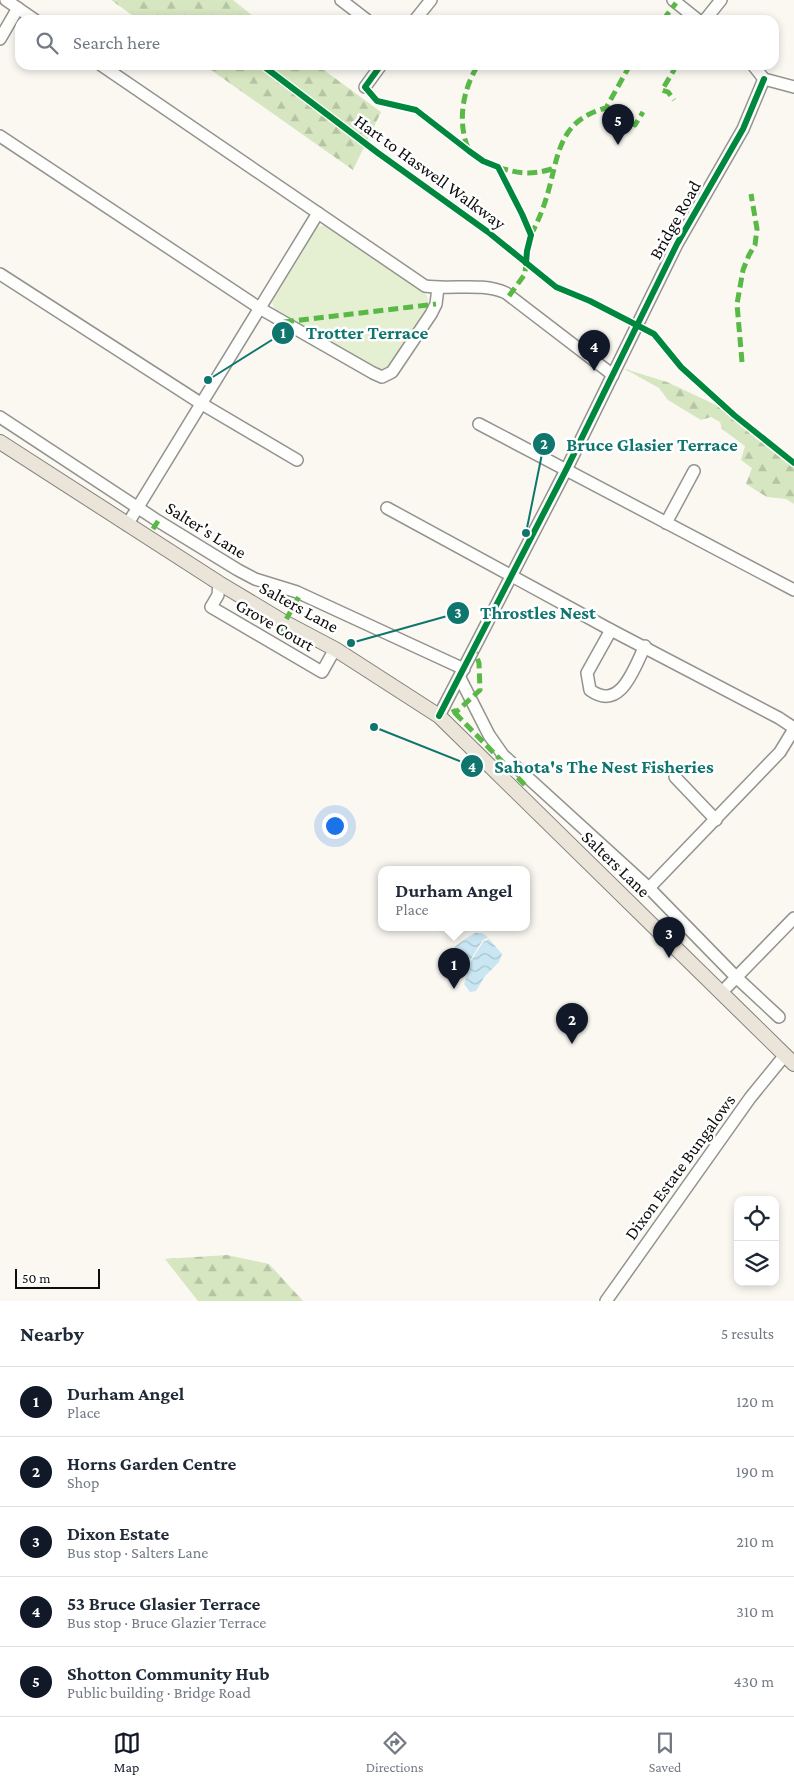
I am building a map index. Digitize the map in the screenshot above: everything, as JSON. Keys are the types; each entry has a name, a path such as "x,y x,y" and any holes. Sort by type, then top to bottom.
{"main road":[{"name":"Salters Lane","path":"0,442 127,526 284,622 335,649 439,716 789,1060"}],"street":[{"path":"6,0 28,15"},
{"path":"342,0 361,15"},
{"path":"419,15 431,0"},
{"path":"672,0 692,15"},
{"path":"709,15 721,0"},
{"path":"0,39 18,8"},
{"path":"108,70 425,286 438,288 496,288 613,375"},
{"path":"365,87 377,70"},
{"path":"756,70 764,79 794,87"},
{"name":"Bridge Road","path":"439,716 566,470 677,244 744,129 764,79"},
{"path":"0,136 261,309 382,377 392,372 431,314 436,304 438,288"},
{"path":"127,526 318,213"},
{"path":"0,274 202,404 297,460"},
{"name":"Salter's Lane","path":"0,416 138,508 238,570 255,579 297,592 462,673"},
{"path":"479,424 794,590"},
{"path":"666,523 694,471"},
{"path":"388,508 512,574 611,630 645,646 779,718 794,728 780,752 649,888"},
{"name":"Grove Court","path":"219,583 218,595 211,607 322,672 335,649"},
{"path":"611,630 587,673 590,690 597,694 604,697 618,693 624,686 645,646"},
{"path":"462,673 489,735 503,755 649,888 736,977 779,1017"},
{"path":"675,777 716,820"},
{"path":"720,993 794,918"},
{"name":"Dixon Estate Bungalows","path":"606,1301 750,1098 789,1060"}],"green space":[{"path":"111,0 233,0 252,15 132,15"},
{"path":"211,70 324,70 381,112 353,170"},
{"path":"325,225 425,293 428,298 425,310 389,366 384,369 369,365 274,308 272,302 317,227"},
{"path":"625,369 667,382 716,405 794,463 794,504 786,499 767,497 746,484 752,468 741,460 745,446 722,429 720,422 711,417 701,420 668,400 659,388"},
{"path":"227,1255 269,1264 303,1301 198,1301 165,1259"}],"water":[{"path":"475,933 482,933 488,937 482,941 471,959 449,972 443,963 445,958 456,946"},
{"path":"489,939 502,954 499,962 485,976 476,991 470,992 464,984 471,961 483,942"}],"marked path":[{"path":"667,15 676,3"},
{"path":"468,148 463,127 463,105 475,70"},
{"path":"531,235 544,204 562,143 568,132 577,122 590,114 606,108 627,70"},
{"path":"674,70 662,90 668,92 674,100"},
{"path":"605,108 635,125 643,112"},
{"path":"498,167 525,173 552,169"},
{"path":"742,362 737,304 743,270 755,245 757,229 751,194"},
{"path":"509,296 525,274 526,260"},
{"path":"284,322 436,304"},
{"path":"153,529 158,521"},
{"path":"279,632 301,593"},
{"path":"453,709 455,713 480,690 479,663 474,649"},
{"path":"455,713 526,786"}],"cycle path":[{"name":"Hart to Haswell Walkway","path":"269,70 378,153 488,232 556,287 590,301 654,334 681,367 734,415 794,463"},
{"path":"377,70 365,87 377,101 416,110 483,161 498,167 531,235 526,263"},
{"path":"439,716 566,470 677,244 743,129 764,79"}],"place":[{"name":"Shotton Community Hub","path":"618,145"},
{"name":"53 Bruce Glasier Terrace","path":"594,371"},
{"name":"Trotter Terrace","path":"208,380"},
{"name":"Bruce Glasier Terrace","path":"526,533"},
{"name":"Throstles Nest","path":"351,643"},
{"name":"Sahota's The Nest Fisheries","path":"374,727"},
{"name":"Dixon Estate","path":"669,958"},
{"name":"Durham Angel","path":"454,989"},
{"name":"Horns Garden Centre","path":"572,1044"}]}
